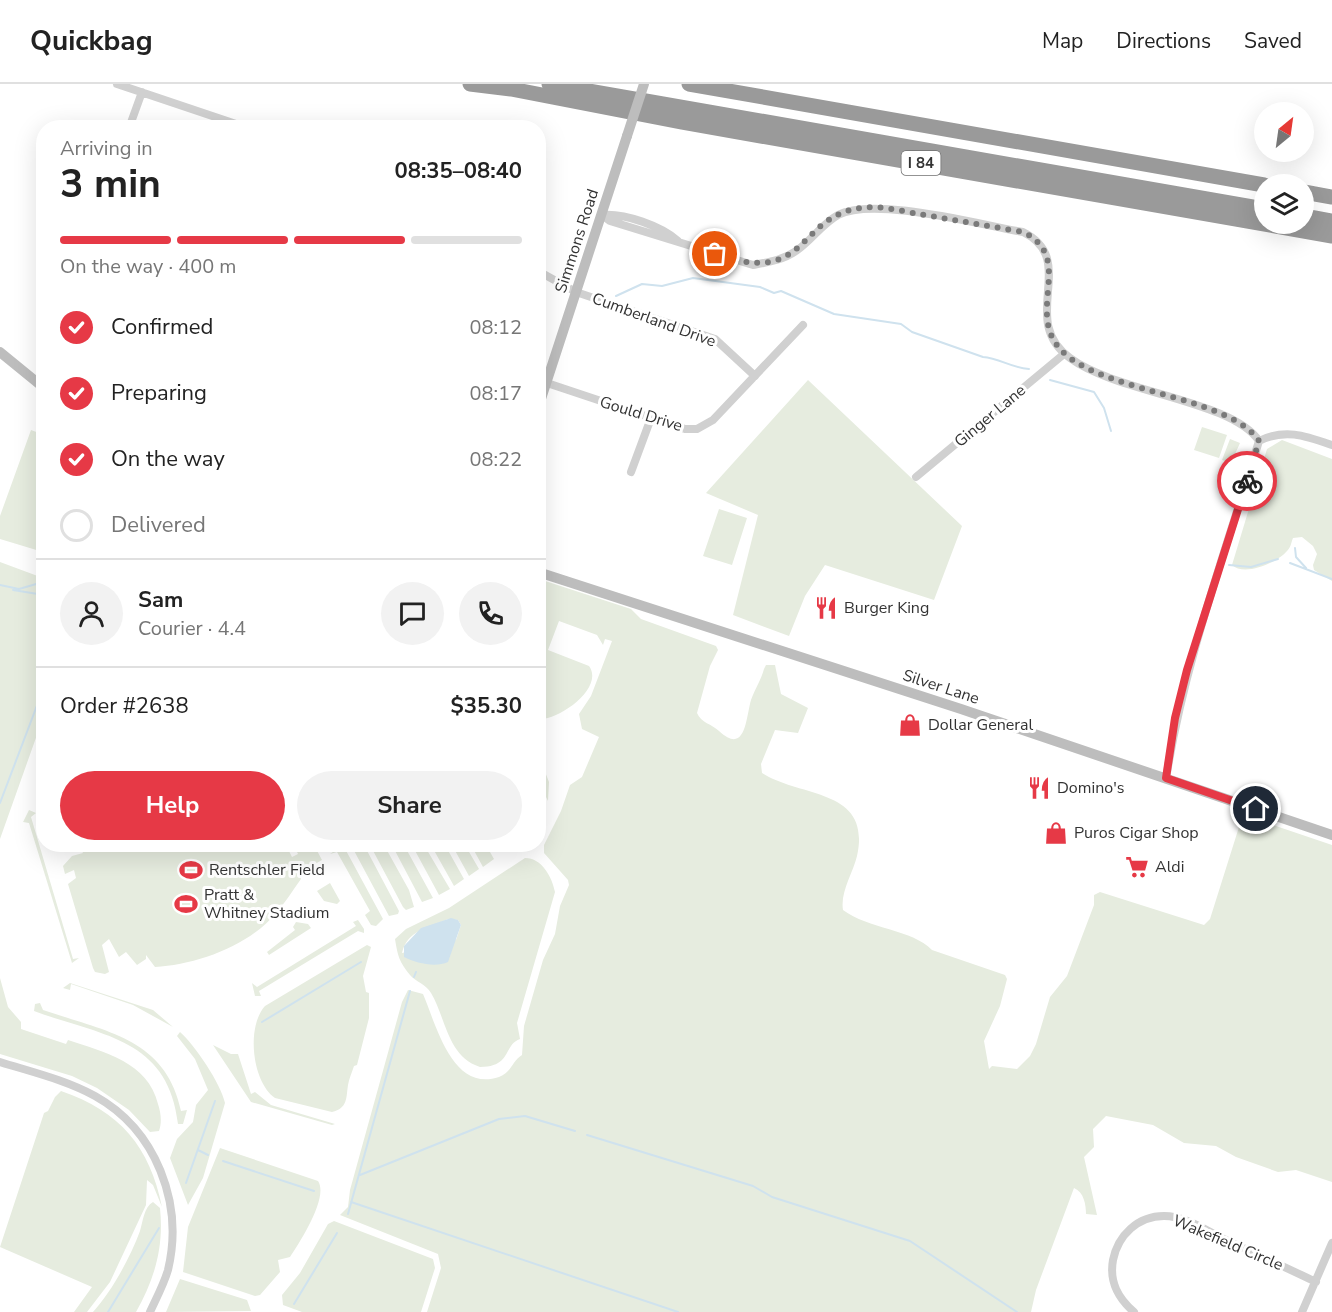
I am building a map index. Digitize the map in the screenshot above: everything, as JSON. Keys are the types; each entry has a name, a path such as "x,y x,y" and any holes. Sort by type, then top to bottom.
{"highway":[{"name":"I 84","path":"470,84 511,89 681,122 1332,236"},
{"path":"549,84 585,87 1254,199"},
{"name":"I 84","path":"689,84 1254,183"},
{"path":"511,89 585,87 1254,207"},
{"path":"1314,194 1332,197"},
{"path":"1314,210 1332,213"},
{"path":"1314,218 1332,221"}],"main road":[{"name":"Simmons Road","path":"546,383 644,84"},
{"path":"0,352 36,383"},
{"name":"Silver Lane","path":"546,575 1166,778 1332,835"}],"street":[{"path":"117,84 216,120"},
{"path":"132,120 142,92"},
{"path":"602,215 610,221 664,236 733,261 753,265 776,261 797,250 838,215 861,208 894,210 1023,232 1038,239 1046,249 1049,265 1045,308 1049,329 1064,354 1081,367 1105,377 1233,418 1253,432 1259,441"},
{"name":"Cumberland Drive","path":"546,276 576,292 715,339 755,376"},
{"name":"Gould Drive","path":"546,383 685,429 707,425 803,325"},
{"name":"Ginger Lane","path":"916,477 1064,354"},
{"path":"631,472 651,418"},
{"path":"1166,778 1175,718 1187,670 1259,441 1272,435 1287,433 1305,435 1332,445"},
{"path":"0,1062 80,1088 106,1102 131,1124 155,1157 171,1204 172,1245 168,1271 150,1312"},
{"name":"Wakefield Circle","path":"1134,1312 1122,1302 1115,1288 1111,1274 1113,1258 1126,1231 1150,1217 1180,1218 1316,1282"},
{"path":"1302,1312 1332,1243"}],"shaded area":[{"path":"808,380 962,526 934,600 825,565 805,596 789,636 733,615 758,515 706,493"},
{"path":"1202,427 1227,435 1219,458 1194,450"},
{"path":"31,430 36,432 36,550 0,539 0,516"},
{"path":"1230,439 1240,443 1231,463 1222,460"},
{"path":"1282,440 1332,459 1332,581 1314,570 1313,565 1317,554 1313,546 1302,537 1293,538 1287,551 1268,564 1244,570 1232,565 1267,449"},
{"path":"719,509 747,518 732,565 703,556"},
{"path":"0,562 36,575 36,738 0,839"},
{"path":"546,581 631,609 641,619 716,646 718,650 710,666 697,713 704,721 728,738 740,737 746,724 751,700 764,669 766,665 775,665 781,694 808,708 798,733 775,730 761,764 762,773 778,781 830,798 844,806 854,818 859,834 857,856 845,889 843,910 865,921 902,933 932,950 1005,975 1007,979 1000,1006 984,1041 989,1069 992,1066 1017,1069 1030,1056 1036,1044 1050,997 1067,976 1094,905 1094,895 1100,892 1204,925 1210,919 1239,827 1246,816 1332,845 1332,1182 1296,1170 1278,1172 1236,1157 1216,1146 1184,1143 1153,1125 1106,1116 1093,1129 1094,1147 1084,1157 1097,1215 1086,1214 1082,1196 1074,1188 1036,1290 1031,1312 427,1312 441,1268 438,1254 340,1215 348,1207 350,1190 402,1002 408,990 423,994 448,1053 469,1075 483,1079 499,1077 507,1072 522,1055 524,1026 543,960 555,934 560,906 569,885 568,880 544,853 546,852 546,841 561,811 570,785 582,777 599,737 582,729 579,714 591,696 612,641 605,639 603,645 597,635 559,621 548,650 589,666 592,675 591,684 577,702 557,715 547,718"},
{"path":"546,774 549,782 548,801 546,797"},
{"path":"29,810 36,813 31,817 36,834 36,846 29,823 23,822"},
{"path":"38,852 41,852 73,959 79,958 72,963"},
{"name":"Pratt & Whitney Stadium","path":"290,852 292,857 298,854 297,852 318,852 322,860 299,873 301,879 276,913 265,925 237,944 204,958 155,967 146,955 146,959 137,965 126,952 119,957 109,939 102,945 109,972 105,974 95,972 93,968 68,884 76,878 74,870 65,874 63,866 72,856 83,853"},
{"path":"337,852 347,852 383,919 376,926 371,925 365,915 370,911"},
{"path":"355,852 368,852 399,911 398,914 389,916"},
{"path":"374,852 388,852 409,890 414,907 406,910"},
{"path":"396,852 408,852 433,898 422,902"},
{"path":"416,852 428,852 450,889 439,895"},
{"path":"435,852 449,852 464,879 454,886"},
{"path":"456,852 469,852 479,869 469,876"},
{"path":"475,852 490,852 494,859 483,867"},
{"path":"525,858 541,865 554,886 555,892 517,1023 520,1039 511,1046 502,1060 490,1066 480,1067 469,1062 461,1054 449,1035 431,993 410,975 398,955 395,939 406,929 449,908","holes":["448,919 458,920 461,925 456,940 402,953 409,939 420,930"]},
{"path":"330,883 340,901 337,904 324,901 317,891"},
{"path":"358,920 364,933 358,931 259,991 261,996 255,996 252,983 257,987 356,926 353,922"},
{"path":"296,922 308,924 311,928 269,955 267,952 295,930 293,927"},
{"path":"367,945 371,947 363,976 366,992 369,993 369,1018 357,1065 354,1066 349,1080 344,1105 332,1112 275,1098 261,1080 254,1054 255,1027 259,1015 265,1006"},
{"path":"0,978 8,1007 21,1022 21,1029 66,1044 68,1040 96,1049 135,1068 153,1090 159,1107 161,1121 159,1131 150,1132 129,1110 97,1088 72,1076 0,1054"},
{"path":"70,983 153,1010 173,1027 133,1005 71,984 70,990 63,988"},
{"path":"40,1003 43,1010 110,1032 147,1052 162,1067 173,1087 181,1111 187,1110 183,1124 178,1124 172,1095 161,1074 146,1057 107,1035 34,1011 35,1004"},
{"path":"180,1032 207,1065 225,1103 203,1178 188,1205 170,1158 177,1139 193,1122 196,1105 208,1090 195,1059 177,1036"},
{"path":"213,1045 231,1054 238,1054 251,1094 255,1092 271,1105 335,1124 251,1102"},
{"path":"61,1091 100,1109 129,1134 149,1166 162,1207 153,1185 147,1180 146,1205 110,1282 87,1312 74,1312 92,1287 0,1247 44,1113 48,1111"},
{"path":"220,1148 318,1181 320,1188 317,1208 306,1231 290,1257 278,1260 280,1272 260,1295 255,1296 183,1272 188,1227"},
{"path":"153,1202 160,1208 161,1222 157,1262 136,1312 93,1312 126,1263 146,1211"},
{"path":"334,1221 433,1259 435,1268 421,1312 302,1312 283,1305 282,1295 300,1273 328,1224"},
{"path":"180,1279 247,1300 251,1311 166,1312"}],"water":[{"path":"451,918 458,920 461,925 448,962 437,965 426,964 404,957 404,946 421,928"}],"waterway":[{"path":"616,296 642,284 662,286 693,278 760,287 774,293 781,291 834,314 901,324 912,332 983,357 1029,369"},
{"path":"1050,380 1094,392 1104,408 1111,431"},
{"path":"1295,548 1296,557 1306,568"},
{"path":"1229,565 1251,567 1278,559"},
{"path":"1290,563 1332,579"},
{"path":"0,585 19,589 36,584"},
{"path":"13,590 36,594"},
{"path":"0,803 36,708"},
{"path":"262,1022 361,962"},
{"path":"414,977 416,972"},
{"path":"348,1214 410,991"},
{"path":"186,1183 215,1101"},
{"path":"360,1175 499,1119 525,1116 575,1131"},
{"path":"587,1135 753,1186 772,1197 910,1241 1017,1312"},
{"path":"198,1150 208,1155"},
{"path":"223,1161 314,1191"},
{"path":"351,1202 678,1312"},
{"path":"108,1312 159,1228"},
{"path":"294,1304 337,1233"}],"way so far":[{"path":"715,254 753,265 776,261 797,250 838,215 861,208 894,210 1023,232 1038,239 1046,249 1049,265 1045,308 1049,329 1064,354 1081,367 1105,377 1233,418 1253,432 1259,441 1247,481"}],"place":[{"name":"Burger King","path":"826,608"},
{"name":"Dollar General","path":"910,725"},
{"name":"Domino's","path":"1039,788"},
{"name":"Puros Cigar Shop","path":"1056,833"},
{"name":"Aldi","path":"1137,867"},
{"name":"Rentschler Field","path":"191,870"},
{"name":"Pratt & Whitney Stadium","path":"186,904"}],"route":[{"path":"1247,481 1187,670 1175,718 1166,778 1256,809"}]}
